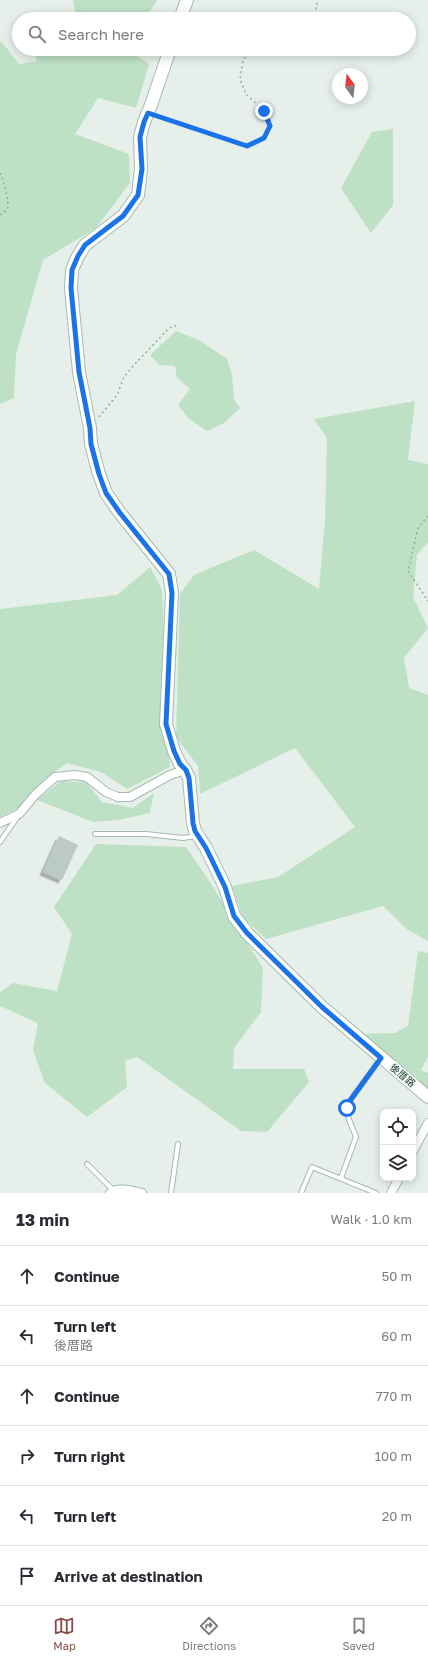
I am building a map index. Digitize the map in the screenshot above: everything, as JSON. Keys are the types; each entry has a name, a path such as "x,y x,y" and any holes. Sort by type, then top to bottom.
{"street":[{"path":"183,12 187,0"},
{"path":"0,823 19,814 36,794 55,777 75,775 87,777 106,792 118,798 130,797 170,775 186,770 180,764 174,751 166,724 172,593 169,574 120,513 106,493 99,474 91,444 90,428 79,372 71,288 72,270 85,245 123,216 138,195 142,169 140,137 168,56"},
{"name":"後厝路","path":"186,770 189,778 193,823 225,887 234,916 247,933 322,1007 428,1097"},
{"path":"416,1146 428,1123"},
{"path":"391,1193 397,1181"},
{"path":"112,1192 142,1193"}],"lane":[{"path":"0,842 19,814"},
{"path":"95,834 146,834 183,838 198,835"},
{"path":"341,1178 356,1137 347,1114 349,1102 381,1058"},
{"path":"171,1193 178,1144"},
{"path":"87,1164 112,1192"},
{"path":"301,1193 312,1167 376,1193"}],"path":[{"path":"315,12 318,0"},
{"path":"148,113 247,146 264,138 270,126 264,111 246,94 240,79 243,61 246,56"},
{"path":"0,173 6,186 8,209 0,215"},
{"path":"90,428 117,395 124,377 134,365 169,328 178,325"},
{"path":"428,516 418,528 408,571 428,601"}],"green space":[{"path":"73,0 157,0 150,12 75,12"},
{"path":"1,41 19,64 37,61 35,56 137,56 149,64 136,108 98,98 75,134 129,154 130,183 96,228 43,260 16,354 14,398 0,404"},
{"path":"393,129 393,205 371,233 341,188 372,132"},
{"path":"176,331 199,340 227,359 232,374 234,399 240,408 224,423 207,431 189,419 178,405 190,389 177,378 175,366 159,365 150,355"},
{"path":"415,401 408,460 428,464 428,542 417,555 413,597 428,628 404,658 409,688 428,695 428,941 408,930 383,906 266,939 243,918 232,886 278,877 355,827 295,748 200,794 198,766 176,737 180,594 194,575 254,550 319,589 325,520 327,438 314,419"},
{"path":"150,567 162,590 170,767 127,789 101,772 67,763 44,780 18,808 0,817 0,609 117,595"},
{"path":"61,781 86,782 102,802 133,808 154,793 150,813 119,820 93,822 37,800"},
{"path":"96,844 186,847 208,879 263,968 261,1012 234,1048 233,1069 304,1069 309,1082 267,1132 241,1131 137,1057 125,1061 127,1087 87,1117 45,1083 33,1050 38,1023 0,1006 0,992 13,983 57,991 72,934 54,907"},
{"path":"418,951 428,953 428,1057 421,1070 428,1073 428,1089 363,1034 395,1033 408,1026"}],"building":[{"path":"59,836 78,845 62,880 43,872"}],"route":[{"path":"264,111 270,126 264,138 247,146 225,137 148,113 140,137 142,169 138,195 123,216 85,245 72,270 71,288 79,372 90,428 91,444 99,474 106,493 120,513 169,574 172,593 166,724 174,751 180,764 186,770 189,778 195,831 206,848 225,887 234,916 247,933 322,1007 381,1058 349,1102 347,1108"}]}
